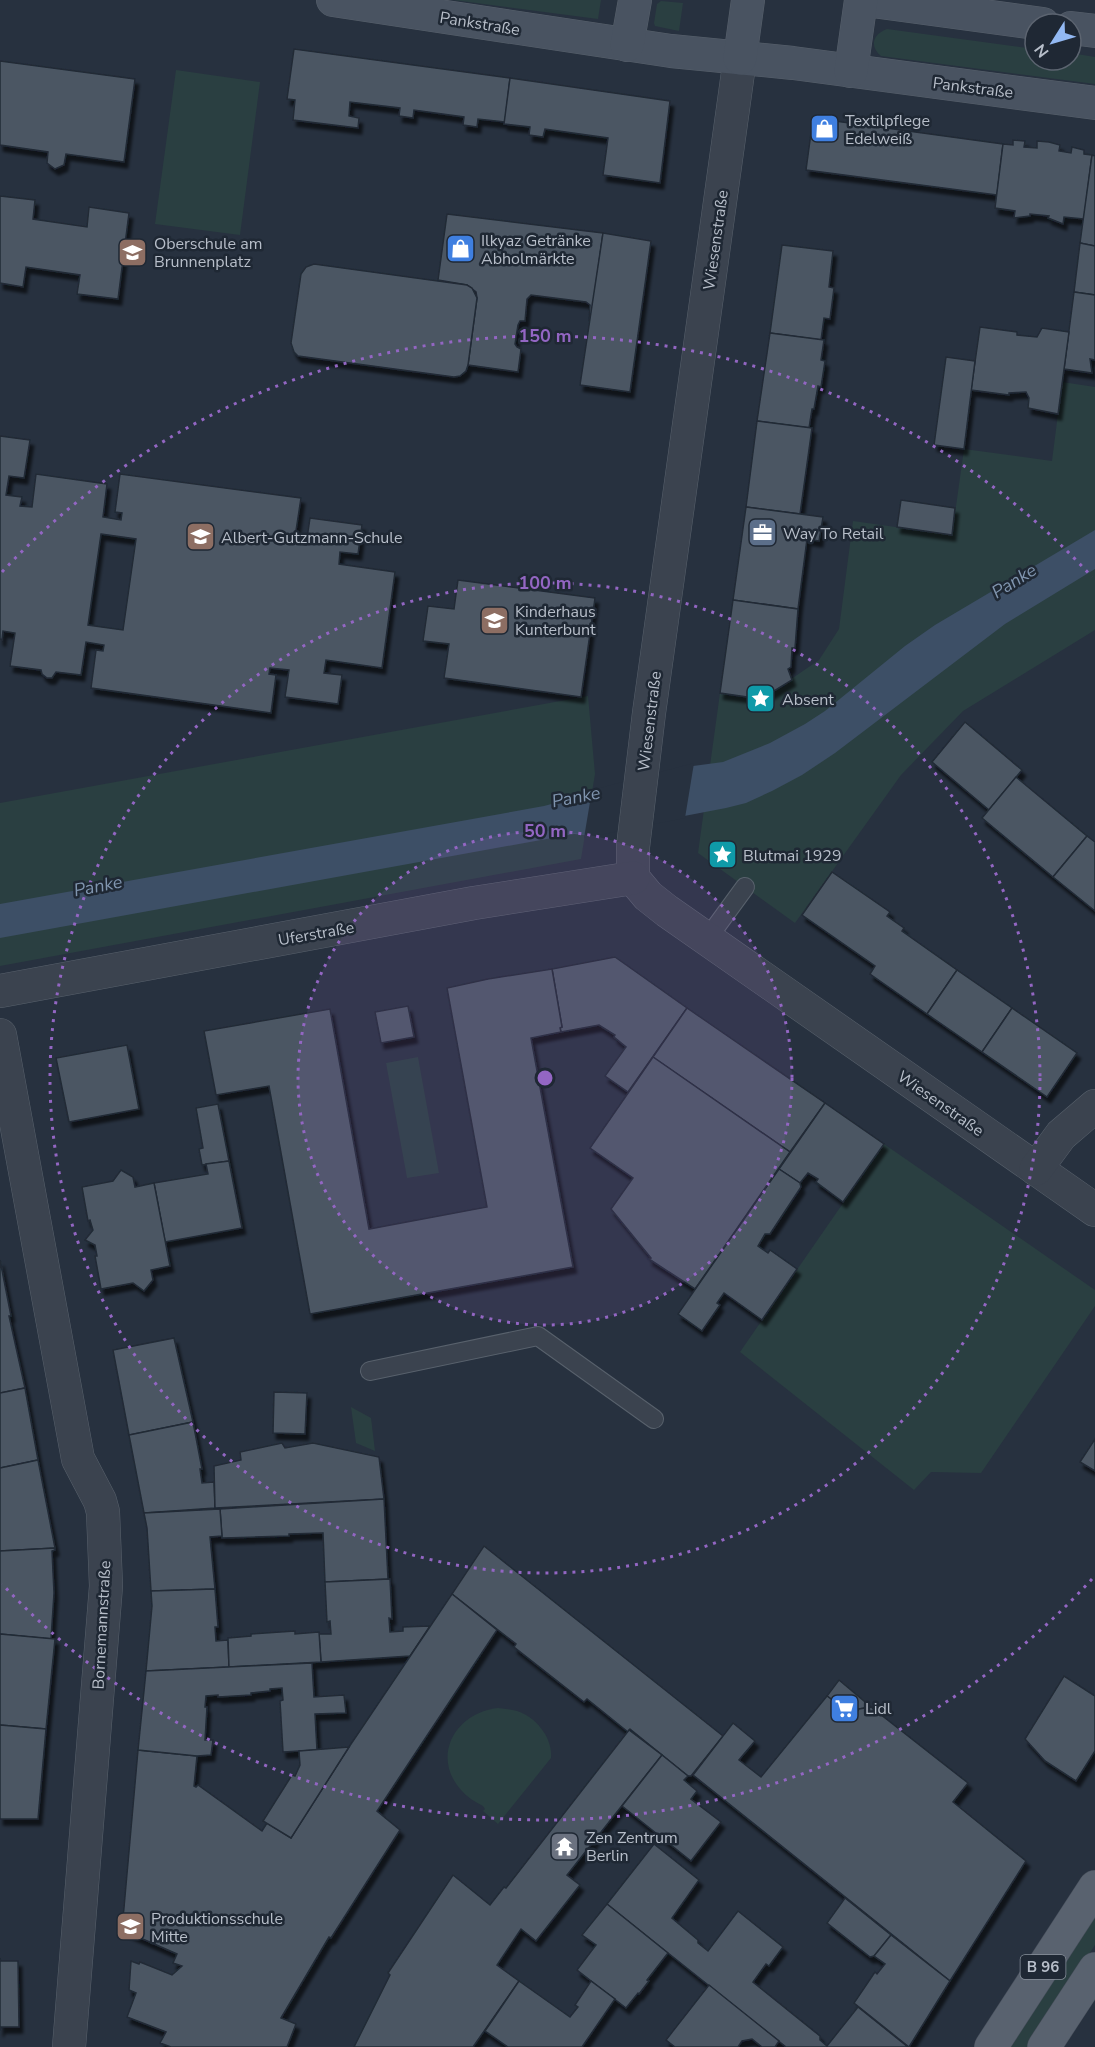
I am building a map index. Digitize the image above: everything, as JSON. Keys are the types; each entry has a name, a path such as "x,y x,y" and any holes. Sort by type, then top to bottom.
{"main road":[{"name":"Pankstraße","path":"333,0 627,45 1095,103"},
{"path":"627,45 635,0"},
{"name":"Wiesenstraße","path":"740,58 748,0"},
{"path":"851,71 863,0 1023,21"},
{"name":"B 96","path":"991,2047 1095,1887"},
{"name":"B 96","path":"1044,2047 1095,1969"}],"street":[{"name":"Wiesenstraße","path":"740,58 649,713 633,862 648,896 667,911 1095,1210"},
{"name":"Uferstraße","path":"0,991 474,903 633,862"},
{"name":"Bornemannstraße","path":"0,1035 78,1459 100,1501 103,1512 106,1586 69,2047"},
{"path":"1036,1169 1061,1135 1095,1106"}],"lane":[{"path":"707,939 745,887"},
{"path":"370,1371 538,1336 654,1419"}],"green space":[{"path":"454,0 601,0 598,19"},
{"path":"661,1 683,3 679,31 655,26 657,4"},
{"path":"887,29 1023,47 1023,72 1083,72 1083,55 1095,57 1095,84 881,56 875,48 874,41 882,31"},
{"path":"176,70 260,82 240,235 155,224"},
{"path":"1062,382 1095,387 1095,630 963,711 901,775 795,923 698,853 720,693 762,699 819,660 839,629 853,521 952,535 964,449 1052,461"},
{"path":"588,696 595,774 581,859 0,966 0,803"},
{"path":"418,1057 439,1173 407,1178 386,1063"},
{"path":"884,1144 1095,1290 1095,1306 981,1473 931,1472 914,1490 740,1352"},
{"path":"351,1407 371,1418 375,1451 356,1443"},
{"path":"498,1708 517,1711 537,1723 549,1743 551,1758 498,1824 483,1811 485,1809 483,1806 461,1790 452,1777 448,1763 448,1750 452,1737 460,1726 483,1711"},
{"path":"1095,1916 1095,1945 1028,2047 1010,2047"}],"water":[{"name":"Panke","path":"1095,530 1095,569 1005,624 835,753 802,775 746,803 585,835 574,834 0,938 0,904 544,806 693,766 723,762 770,743 805,724 935,625"}],"pier":[{"path":"694,763 685,818 584,838 592,790"}],"building":[{"path":"294,49 510,78 505,122 478,119 477,127 463,125 464,117 414,110 413,118 399,116 400,108 350,102 349,116 359,118 358,128 293,120 295,100 287,99"},
{"path":"0,61 135,79 124,162 66,154 64,165 55,169 47,163 48,152 0,145"},
{"path":"510,78 670,101 660,183 603,175 608,138 545,129 543,137 529,135 530,127 504,124"},
{"path":"813,118 1003,144 997,195 806,170"},
{"path":"1013,140 1025,141 1024,147 1037,148 1037,141 1049,142 1060,145 1059,151 1071,153 1072,147 1084,150 1084,154 1092,155 1084,219 1064,217 1063,224 1048,218 1049,216 1030,214 1030,216 1014,218 1015,211 995,208 1003,144 1013,145"},
{"path":"1092,155 1095,156 1095,246 1080,243"},
{"path":"0,196 35,200 33,219 87,227 89,207 129,213 118,299 77,294 80,275 26,267 23,287 0,283"},
{"path":"447,214 603,233 591,320 589,320 590,305 586,302 531,295 527,299 525,321 520,321 518,325 515,344 521,349 518,372 468,365 477,298 476,292 467,285 438,280"},
{"path":"603,233 651,241 630,392 580,385"},
{"path":"1080,243 1095,246 1095,295 1074,292"},
{"path":"782,245 833,251 829,287 834,288 830,319 824,318 821,340 770,333"},
{"path":"314,264 467,285 472,288 477,298 466,371 454,377 298,356 291,343 301,274 306,267"},
{"path":"1074,292 1095,295 1095,360 1090,359 1092,373 1064,369"},
{"path":"980,327 1037,337 1042,328 1069,332 1058,414 1028,408 1029,398 1026,392 1009,393 1009,395 971,390"},
{"path":"770,333 824,340 821,360 825,361 821,387 818,386 809,428 757,421"},
{"path":"946,357 975,361 964,449 934,445"},
{"path":"757,421 812,428 800,514 746,507"},
{"path":"0,436 30,440 24,478 9,476 6,495 22,497 20,506 32,507 36,474 107,484 103,517 121,520 122,513 115,512 120,474 301,498 295,537 288,536 288,542 306,545 310,518 362,525 358,554 340,552 339,564 395,572 382,668 326,660 324,673 342,675 338,704 285,697 289,670 270,668 269,674 276,675 271,713 91,688 96,650 103,651 104,645 86,642 81,675 56,672 52,678 47,678 41,670 10,666 15,633 3,631 2,640 0,639","holes":["101,534 136,539 123,630 88,625"]},
{"path":"901,500 955,508 952,535 897,527"},
{"path":"746,507 823,517 819,541 807,539 798,609 733,600"},
{"path":"458,580 595,598 581,697 444,678 449,644 423,641 428,606 454,609"},
{"path":"733,600 798,609 795,648 792,648 791,667 788,669 792,680 761,699 720,693"},
{"path":"965,722 1022,770 989,810 932,762"},
{"path":"1016,777 1087,836 1053,877 982,818"},
{"path":"1087,836 1095,842 1095,911 1053,877"},
{"path":"832,872 890,912 887,916 904,928 902,931 957,970 927,1014 870,974 875,966 802,915"},
{"path":"615,957 687,1008 628,1092 605,1076 626,1047 614,1037 615,1035 599,1025 561,1032 552,969"},
{"path":"552,969 561,1032 531,1038 573,1267 310,1314 269,1086 216,1095 204,1031 330,1009 369,1229 487,1207 447,988"},
{"path":"957,970 1012,1008 982,1052 927,1014"},
{"path":"408,1006 414,1037 381,1043 375,1012"},
{"path":"687,1008 825,1103 790,1152 653,1057"},
{"path":"1012,1008 1077,1053 1047,1097 982,1052"},
{"path":"127,1045 139,1109 69,1122 56,1058"},
{"path":"653,1057 790,1152 695,1289 649,1259 651,1258 611,1209 633,1178 590,1148"},
{"path":"825,1103 884,1144 843,1202 816,1182 818,1179 808,1173 800,1183 779,1169"},
{"path":"218,1104 229,1161 202,1165 199,1149 203,1148 196,1108"},
{"path":"229,1161 242,1228 165,1242 154,1183 208,1174 206,1164"},
{"path":"779,1169 800,1183 801,1187 770,1234 765,1234 758,1246 768,1253 770,1250 797,1269 762,1320 724,1293 717,1303 720,1305 702,1331 678,1314"},
{"path":"121,1170 133,1177 135,1187 154,1183 170,1266 151,1270 153,1280 144,1291 133,1283 101,1289 95,1245 85,1240 93,1230 90,1220 88,1221 82,1187 113,1181"},
{"path":"0,1260 11,1316 9,1316 25,1388 0,1393"},
{"path":"174,1338 193,1422 129,1435 113,1350"},
{"path":"25,1388 38,1460 0,1468 0,1393"},
{"path":"274,1392 307,1393 305,1434 273,1433"},
{"path":"193,1422 202,1469 200,1469 202,1483 214,1482 215,1508 144,1513 129,1435"},
{"path":"1095,1439 1095,1471 1080,1462"},
{"path":"282,1443 285,1448 313,1443 379,1457 384,1499 215,1508 214,1466 241,1460 240,1452"},
{"path":"38,1460 55,1548 0,1551 0,1468"},
{"path":"384,1499 388,1579 325,1582 323,1533 222,1538 220,1509"},
{"path":"220,1509 222,1536 210,1537 215,1589 151,1591 144,1513"},
{"path":"484,1546 723,1736 691,1776 688,1776 630,1729 628,1732 587,1699 584,1702 514,1647 516,1644 452,1594"},
{"path":"55,1548 52,1551 54,1593 51,1639 0,1634 0,1551"},
{"path":"390,1579 392,1619 389,1618 390,1632 403,1631 403,1627 430,1626 410,1656 321,1662 319,1634 331,1634 330,1621 327,1622 325,1582"},
{"path":"215,1589 218,1627 215,1627 216,1641 228,1640 229,1667 146,1671 152,1606 151,1591"},
{"path":"452,1594 497,1630 377,1811 400,1830 331,1938 329,1937 281,2018 296,2024 287,2047 171,2047 160,2043 166,2032 127,2017 136,1993 129,1990 131,1961 139,1964 140,1962 172,1975 182,1966 173,1963 177,1954 122,1930 138,1750 197,1756 194,1786 198,1785 262,1831 267,1823 291,1838"},
{"path":"295,1631 295,1634 319,1632 321,1662 229,1667 228,1638"},
{"path":"0,1634 55,1639 46,1729 0,1725"},
{"path":"312,1663 314,1697 344,1695 346,1713 315,1714 317,1750 283,1752 280,1701 283,1700 282,1688 251,1693 251,1695 206,1696 205,1740 213,1740 211,1755 197,1756 138,1750 146,1671"},
{"path":"1064,1676 1095,1696 1095,1751 1076,1781 1045,1761 1025,1739"},
{"path":"839,1680 871,1707 859,1709 850,1721 842,1715 846,1710 827,1696"},
{"path":"827,1696 846,1710 842,1715 850,1721 859,1709 871,1707 968,1783 953,1802 1026,1861 950,1981 693,1775 733,1723 755,1741 739,1760 761,1777"},
{"path":"0,1725 46,1729 38,1819 0,1819"},
{"path":"629,1730 662,1755 567,1875 580,1885 536,1941 521,1929 497,1965 519,1981 473,2047 354,2047 390,1975 388,1973 453,1875 490,1905 504,1887 506,1888"},
{"path":"349,1747 291,1838 263,1821 292,1775 295,1776 300,1765 299,1751"},
{"path":"662,1755 688,1776 684,1780 697,1791 691,1799 721,1822 691,1861 622,1806"},
{"path":"654,1844 699,1880 672,1918 708,1951 738,1911 783,1947 769,1966 766,1964 753,1982 820,2036 820,2040 827,2046 858,2007 908,2047 786,2047 668,1953 607,1904"},
{"path":"845,1898 891,1935 874,1956 870,1957 827,1923"},
{"path":"607,1904 668,1953 647,1980 649,1981 626,2008 577,1970 596,1945 582,1935"},
{"path":"891,1935 950,1981 909,2047 854,2003 875,1972 877,1974 885,1964 874,1956"},
{"path":"0,1958 1,1961 18,1961 19,2027 1,2027 0,2031"},
{"path":"519,1981 570,2017 578,2007 575,2005 591,1981 615,1999 582,2047 508,2047 485,2031"},
{"path":"709,1985 779,2041 775,2047 762,2047 752,2039 742,2041 738,2047 675,2047 666,2040"}],"place":[{"name":"Textilpflege Edelweiß","path":"824,129"},
{"name":"Ilkyaz Getränke Abholmärkte","path":"460,249"},
{"name":"Oberschule am Brunnenplatz","path":"133,252"},
{"name":"Way To Retail","path":"762,533"},
{"name":"Albert-Gutzmann-Schule","path":"200,537"},
{"name":"Kinderhaus Kunterbunt","path":"494,620"},
{"name":"Absent","path":"761,699"},
{"name":"Blutmai 1929","path":"722,855"},
{"name":"Lidl","path":"844,1708"},
{"name":"Zen Zentrum Berlin","path":"565,1846"},
{"name":"Produktionsschule Mitte","path":"130,1927"}]}
